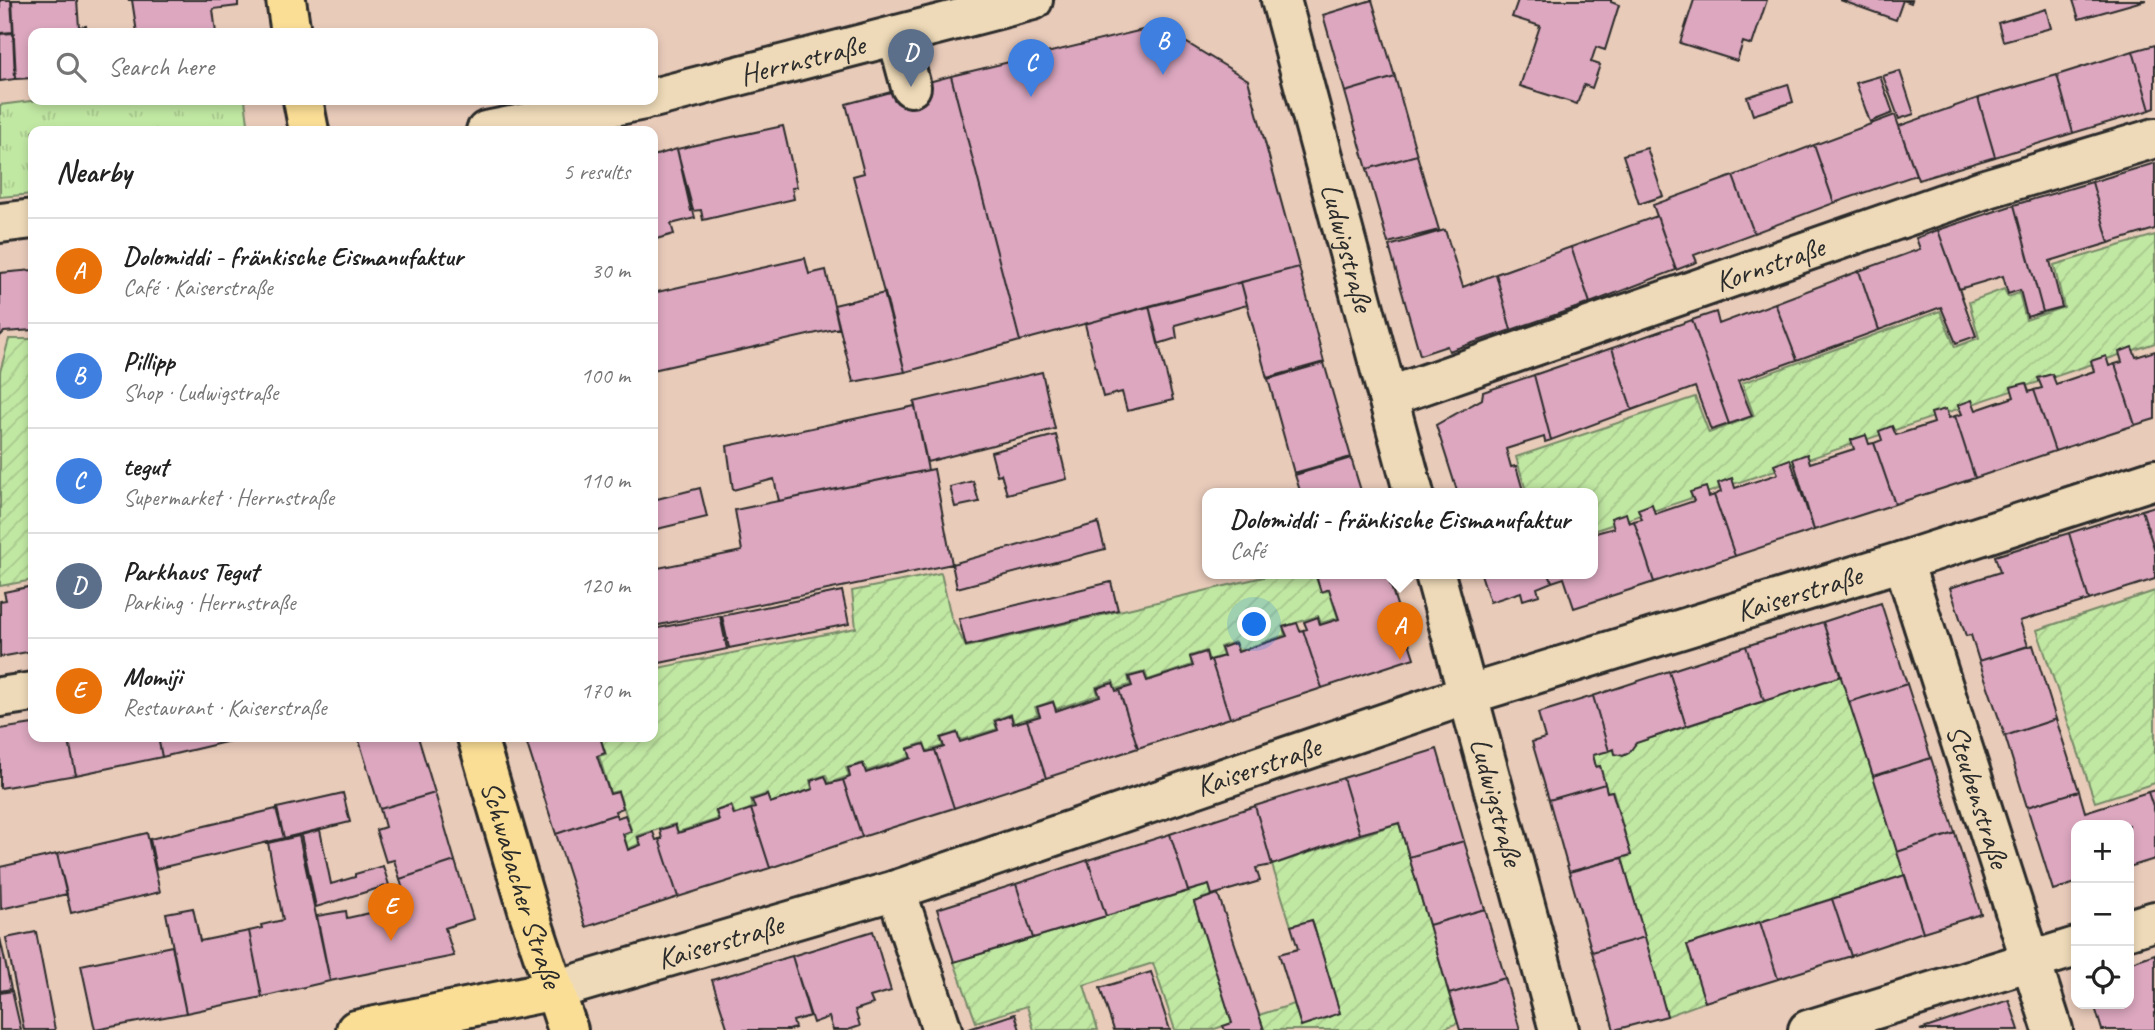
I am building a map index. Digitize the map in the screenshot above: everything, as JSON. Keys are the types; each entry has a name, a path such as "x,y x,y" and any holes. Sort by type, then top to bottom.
{"main road":[{"path":"286,0 290,28"},
{"path":"304,105 308,126"},
{"name":"Schwabacher Straße","path":"478,742 528,911 568,1030"},
{"name":"Kaiserstraße","path":"356,1030 555,989"}],"street":[{"name":"Herrnstraße","path":"658,97 911,22 1034,0"},
{"name":"Ludwigstraße","path":"1281,0 1412,488"},
{"path":"911,22 911,87"},
{"path":"518,126 620,105"},
{"name":"Kornstraße","path":"1388,397 1985,189 2155,138"},
{"path":"0,223 28,220"},
{"name":"Kaiserstraße","path":"555,989 896,890 1467,695 1903,561 2155,479"},
{"name":"Steubenstraße","path":"1903,561 2053,1030"},
{"name":"Ludwigstraße","path":"1436,579 1559,1030"},
{"path":"0,697 28,693"},
{"path":"896,890 942,1030"},
{"path":"2134,927 2155,921"},
{"path":"1808,1030 2071,949"}],"green space":[{"path":"28,101 28,105 246,105 248,126 28,126 28,194 0,197 0,105"},
{"path":"2155,235 2155,343 1598,529 1598,488 1525,488 1516,457 1695,397 1709,433 1754,416 1742,383 1940,311 1955,347 1979,338 1969,302 2004,289 2008,297 2019,293 2026,320 2064,307 2054,265"},
{"path":"9,339 28,339 28,581 0,586 0,372"},
{"path":"941,573 951,617 966,647 1255,579 1316,579 1321,592 1329,591 1338,618 1321,623 1318,616 1283,627 1285,635 1239,651 1235,642 1220,647 1223,656 1209,660 1206,651 1190,656 1192,665 1148,680 1145,672 1128,676 1130,685 1116,689 1113,681 1096,687 1098,695 1056,709 1053,701 1035,707 1038,715 1014,723 1011,714 994,720 997,729 961,740 957,732 940,738 943,746 927,751 924,743 908,748 910,757 867,771 863,763 846,768 849,776 829,783 826,775 810,780 812,789 770,803 767,794 751,799 753,808 735,814 731,805 715,811 718,819 678,832 675,824 637,836 639,844 628,849 624,835 632,832 618,791 610,793 599,756 606,754 602,742 658,742 658,668 856,628 852,591"},
{"path":"2155,591 2155,783 2095,802 2037,630"},
{"path":"1841,676 1905,875 1688,945 1705,1002 1667,1016 1622,858 1631,855 1613,791 1607,792 1600,766 1596,767 1593,755 1614,749 1615,754 1625,754 1636,743"},
{"path":"1399,823 1458,1023 1440,1030 1264,1030 1259,1015 1294,1004 1301,1026 1340,1013 1312,920 1291,926 1272,865"},
{"path":"1209,885 1212,895 1194,902 1232,1023 1212,1030 1175,1030 1153,963 1084,985 1098,1030 1034,1030 1027,1006 976,1022 954,962"}],"building":[{"path":"0,0 11,0 13,32 0,33"},
{"path":"12,0 77,0 79,27 86,28 28,28 28,78 16,79"},
{"path":"132,0 238,0 238,6 213,9 215,28 136,28"},
{"path":"1372,0 1395,77 1345,92 1323,15"},
{"path":"1518,0 1611,0 1619,5 1605,50 1596,47 1591,62 1600,65 1592,88 1584,85 1577,104 1520,86 1540,26 1512,17"},
{"path":"1694,0 1767,0 1752,45 1743,42 1737,61 1680,43"},
{"path":"1840,0 1903,0 1896,20"},
{"path":"2073,0 2146,0 2079,19"},
{"path":"2046,9 2051,28 2003,41 1998,23"},
{"path":"1159,26 1248,80 1299,267 1020,341 951,76"},
{"path":"13,33 15,79 0,81 0,34"},
{"path":"2155,45 2155,108 2150,110 2133,51"},
{"path":"2133,51 2150,110 2073,133 2057,75"},
{"path":"1900,71 1914,114 1899,119 1883,76"},
{"path":"2057,75 2073,133 1995,157 1978,98"},
{"path":"951,76 1020,341 905,372 853,176 864,173 846,104"},
{"path":"1880,76 1893,113 1870,122 1856,83"},
{"path":"1395,77 1417,155 1367,169 1345,92"},
{"path":"1788,84 1793,102 1753,115 1747,97"},
{"path":"1978,98 1995,157 1918,180 1899,126"},
{"path":"1895,115 1916,175 1834,203 1814,145"},
{"path":"783,126 797,187 792,188 794,199 703,220 701,210 691,211 677,149"},
{"path":"1814,145 1834,203 1754,233 1733,176"},
{"path":"1647,148 1663,196 1639,204 1623,155"},
{"path":"677,149 695,218 671,224 674,234 658,239 658,155"},
{"path":"1417,155 1439,230 1388,243 1367,169"},
{"path":"2155,163 2155,229 2109,243 2092,182"},
{"path":"1733,176 1754,233 1694,255 1697,262 1676,270 1653,205"},
{"path":"2092,182 2109,243 2050,261 2062,307 2043,312 2014,205"},
{"path":"2014,205 2043,312 2027,317 2020,290 2008,294 2003,276 1959,289 1938,230"},
{"path":"1657,216 1676,270 1590,303 1571,247"},
{"path":"1445,230 1463,287 1496,274 1511,330 1449,351 1447,346 1420,355 1389,246"},
{"path":"1938,230 1976,336 1956,343 1941,307 1879,330 1859,271 1920,249 1916,238"},
{"path":"1571,247 1590,303 1511,330 1496,274"},
{"path":"805,258 809,274 826,270 839,328 658,369 658,292"},
{"path":"1299,267 1324,362 1267,378 1241,282"},
{"path":"28,270 28,330 4,332 0,336 0,273"},
{"path":"1859,271 1879,330 1797,360 1775,303"},
{"path":"1241,282 1247,305 1175,325 1177,338 1158,344 1149,306"},
{"path":"885,293 905,372 853,382 834,305"},
{"path":"1775,303 1797,360 1738,381 1752,416 1729,424 1692,320 1716,312 1719,324"},
{"path":"1149,306 1173,400 1127,411 1122,392 1103,397 1085,324"},
{"path":"1692,320 1729,424 1711,430 1695,387 1632,410 1612,348"},
{"path":"2132,347 2136,357 2155,351 2155,419 2135,425 2115,364 2122,362 2119,352"},
{"path":"1612,348 1632,410 1551,440 1534,375"},
{"path":"2106,356 2109,366 2115,364 2135,425 2055,451 2034,390 2042,388 2038,378 2052,374 2056,384 2094,371 2091,361"},
{"path":"1324,363 1351,457 1294,473 1268,379"},
{"path":"1042,372 1055,429 927,462 914,402"},
{"path":"1534,375 1551,440 1545,442 1544,437 1506,449 1511,467 1516,466 1522,488 1456,488 1436,425 1482,399 1483,392"},
{"path":"2026,383 2029,392 2034,390 2055,451 1975,478 1955,416 1962,414 1958,405 1972,400 1976,410 2014,397 2011,387"},
{"path":"915,406 928,470 779,501 774,479 733,490 727,446"},
{"path":"1946,409 1949,418 1955,416 1975,478 1895,504 1874,443 1882,440 1879,431 1892,426 1896,435 1934,423 1931,413"},
{"path":"1056,435 1067,479 1007,494 1001,474 997,475 991,452"},
{"path":"1866,435 1869,444 1874,443 1895,504 1814,530 1793,459 1807,454 1810,463 1854,449 1851,440"},
{"path":"1351,458 1360,488 1299,488 1295,475"},
{"path":"1790,459 1814,530 1735,556 1714,495 1721,492 1718,483 1732,478 1735,488 1778,474 1774,465"},
{"path":"934,469 952,564 658,625 658,568 742,551 735,510"},
{"path":"973,481 979,502 955,507 950,487"},
{"path":"1706,487 1709,497 1714,495 1735,556 1654,582 1634,521 1642,519 1638,509 1652,504 1655,514 1694,501 1690,492"},
{"path":"700,488 707,517 658,529 658,499"},
{"path":"2155,506 2155,551 2142,510"},
{"path":"2142,510 2155,551 2155,579 2089,600 2069,533"},
{"path":"1626,513 1629,523 1634,521 1654,582 1574,608 1564,579 1598,579 1598,532 1614,528 1611,518"},
{"path":"1098,523 1105,549 957,588 952,564"},
{"path":"2069,533 2089,600 2020,621 2028,646 1979,661 1971,635 1966,636 1950,588 2000,572 1995,556"},
{"path":"1317,579 1389,579 1414,658 1322,688 1303,630 1307,629 1304,622 1318,617 1320,625 1339,619 1329,589 1321,592"},
{"path":"1483,579 1551,579 1552,582 1537,588 1539,595 1523,600 1521,592 1490,602"},
{"path":"1111,582 1118,610 966,646 959,619"},
{"path":"28,587 28,652 0,657 0,601 6,600 4,592"},
{"path":"842,591 849,624 729,648 722,616"},
{"path":"1881,603 1907,684 1849,702 1823,622"},
{"path":"720,616 727,649 658,663 658,628"},
{"path":"1823,622 1841,676 1764,701 1746,646"},
{"path":"1297,623 1300,631 1303,630 1322,688 1230,718 1211,660 1224,656 1221,648 1235,643 1238,652 1287,636 1283,627"},
{"path":"2033,645 2056,719 2005,736 1979,661"},
{"path":"1746,646 1764,701 1686,726 1669,671"},
{"path":"1206,652 1230,718 1138,748 1119,690 1132,686 1129,677 1144,673 1147,681 1193,666 1190,657"},
{"path":"1669,671 1686,726 1636,743 1629,753 1623,756 1615,754 1614,749 1609,751 1593,696"},
{"path":"1113,683 1116,691 1119,690 1138,748 1046,778 1027,720 1040,716 1037,707 1053,702 1056,711 1100,696 1097,688"},
{"path":"1907,684 1931,758 1873,776 1849,702"},
{"path":"1593,696 1609,751 1593,755 1596,767 1600,766 1605,784 1549,800 1532,742 1545,738 1538,713"},
{"path":"1011,715 1013,724 1027,720 1046,778 954,808 935,750 944,747 941,738 957,733 960,742 998,730 995,721"},
{"path":"2056,719 2079,791 2027,807 2005,736"},
{"path":"28,725 28,742 69,742 76,775 0,788 0,729"},
{"path":"69,742 159,742 162,757 76,775"},
{"path":"159,742 226,742 162,757"},
{"path":"360,742 420,742 435,793 380,809"},
{"path":"602,742 605,753 597,756 610,794 618,792 623,808 615,811 616,814 556,834 527,744"},
{"path":"924,744 927,752 935,750 954,808 862,837 843,780 850,777 848,768 863,764 866,773 911,758 908,749"},
{"path":"1437,749 1464,841 1409,857 1399,823 1360,834 1343,778"},
{"path":"1931,758 1955,833 1897,852 1873,776"},
{"path":"825,776 828,784 843,780 862,837 770,868 751,809 755,808 752,800 767,795 770,803 813,789 811,781"},
{"path":"1343,778 1360,834 1272,865 1255,806"},
{"path":"1605,784 1607,792 1612,791 1631,855 1569,872 1549,800"},
{"path":"2155,790 2155,813 2148,792"},
{"path":"2079,791 2085,812 2148,792 2155,813 2155,859 2134,865 2134,820 2071,820 2071,885 2053,890 2027,807"},
{"path":"343,793 350,822 284,838 277,808"},
{"path":"435,793 455,861 400,879 394,860 386,862 376,830 385,827 380,809"},
{"path":"731,806 734,815 751,809 770,868 678,897 659,839 662,839 660,830 675,825 678,833 719,820 716,811"},
{"path":"1255,806 1272,865 1256,868 1260,881 1212,895 1209,885 1188,891 1170,834"},
{"path":"276,809 284,838 156,869 150,839"},
{"path":"616,814 617,818 625,815 631,831 623,834 628,850 641,845 638,837 653,832 656,840 659,839 678,897 586,927 556,834"},
{"path":"320,830 331,884 383,866 389,885 316,907 301,835"},
{"path":"147,833 160,892 71,913 57,854"},
{"path":"1955,833 1981,914 1923,932 1897,852"},
{"path":"1170,834 1188,891 1106,916 1088,860"},
{"path":"299,836 330,981 262,997 249,931 283,920 268,843"},
{"path":"1464,841 1485,909 1429,925 1409,857"},
{"path":"57,854 67,894 1,909 0,867"},
{"path":"1622,858 1645,937 1592,952 1569,872"},
{"path":"1088,860 1106,916 1033,938 1016,884"},
{"path":"455,861 473,919 445,928 454,956 330,981 317,916 346,911 347,918 407,905 400,879"},
{"path":"1905,875 1923,932 1851,956 1832,899"},
{"path":"1016,884 1033,938 954,962 937,909"},
{"path":"1218,894 1264,1030 1225,1030 1223,1026 1232,1023 1194,902"},
{"path":"1832,899 1851,956 1778,979 1760,922"},
{"path":"193,908 200,941 249,931 262,997 186,1013 166,913"},
{"path":"1485,909 1505,978 1449,994 1429,925"},
{"path":"1312,920 1340,1013 1301,1026 1279,954 1298,949 1291,926"},
{"path":"1760,922 1778,979 1705,1002 1687,945"},
{"path":"873,931 891,991 870,997 873,1004 855,1010 860,1026 848,1030 833,1030 829,1017 813,1023 792,956"},
{"path":"36,932 55,1030 24,1030 6,938"},
{"path":"1645,937 1667,1016 1614,1030 1592,952"},
{"path":"0,938 11,989 0,991"},
{"path":"172,946 186,1013 95,1030 81,965"},
{"path":"2155,954 2155,1030 2102,1030 2096,1009 2134,1009 2134,961"},
{"path":"792,956 810,1016 793,1021 795,1028 789,1030 728,1030 712,980"},
{"path":"1151,972 1170,1030 1114,1030 1100,988"},
{"path":"1505,978 1520,1030 1460,1030 1449,994"},
{"path":"12,991 21,1030 0,1030 0,993"},
{"path":"2009,1000 2019,1030 1920,1030"},
{"path":"1015,1014 1020,1030 966,1030"}],"place":[{"name":"Pillipp","path":"1163,75"},
{"name":"Parkhaus Tegut","path":"911,87"},
{"name":"tegut","path":"1031,97"},
{"name":"Dolomiddi - fränkische Eismanufaktur","path":"1400,660"},
{"name":"Momiji","path":"391,941"}]}
